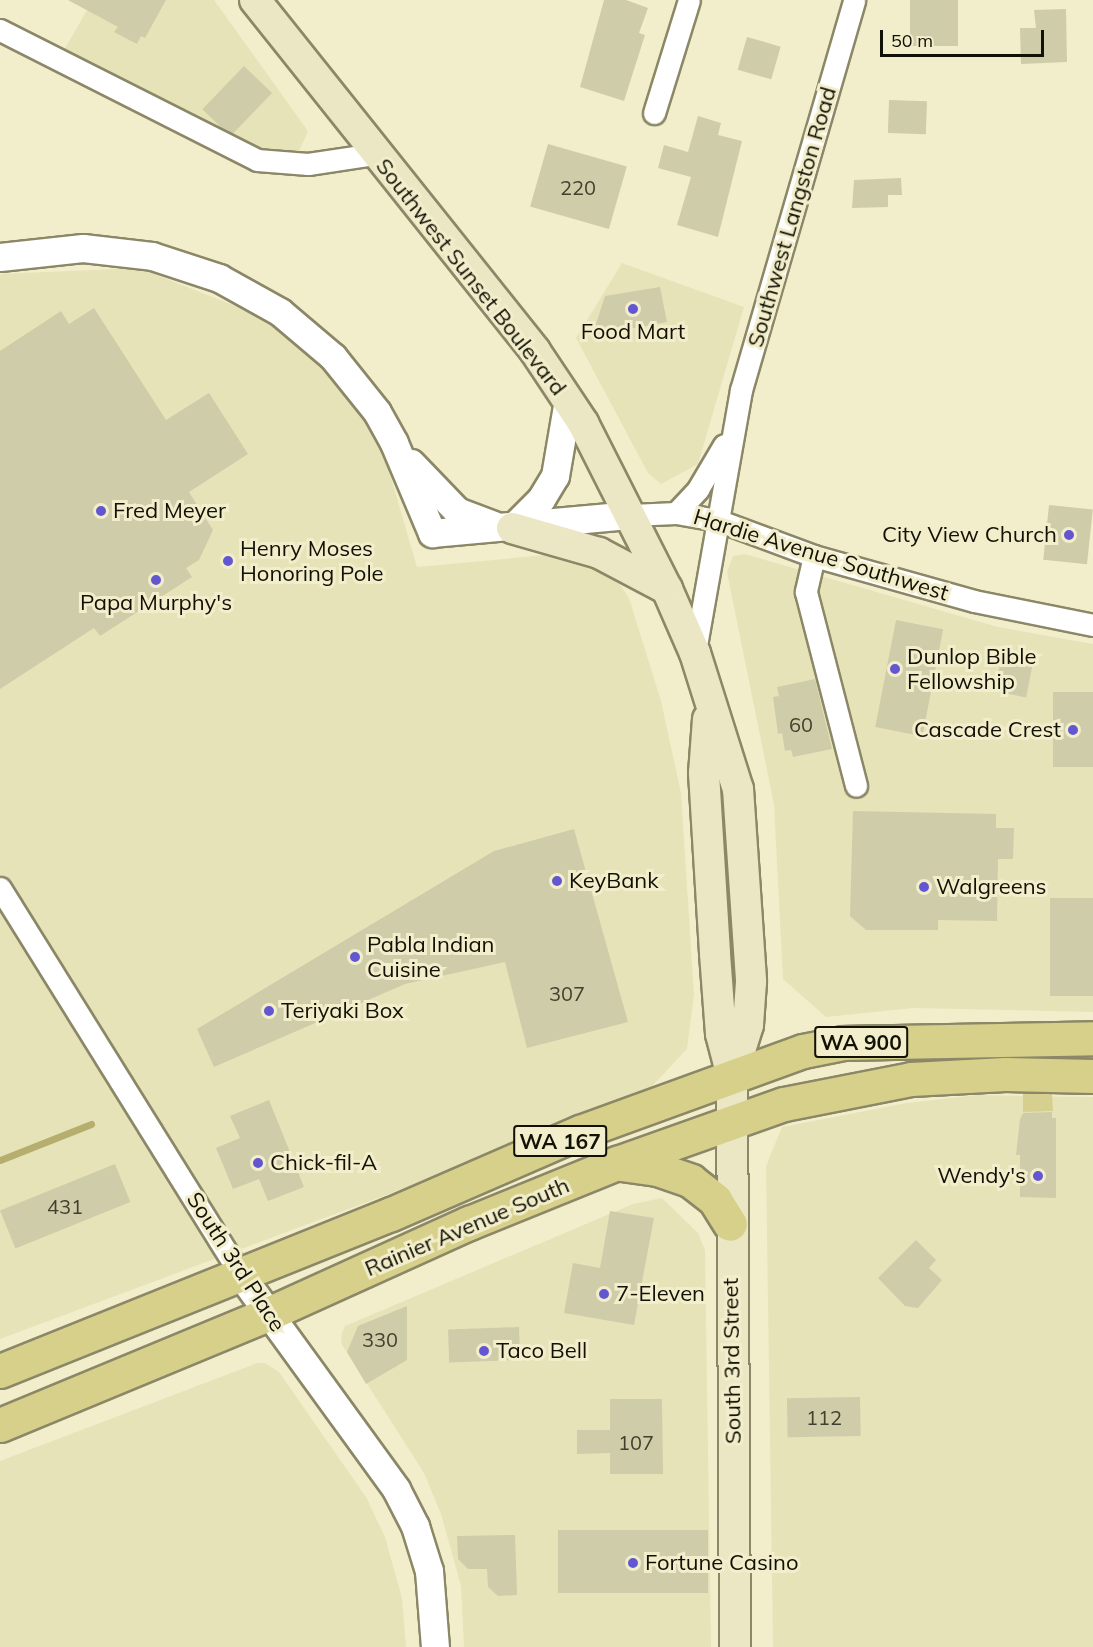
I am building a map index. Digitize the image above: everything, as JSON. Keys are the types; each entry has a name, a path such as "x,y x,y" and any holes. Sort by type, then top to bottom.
{"main road":[{"name":"Southwest Sunset Boulevard","path":"255,0 375,154 535,351 568,400 631,515 667,589 695,653 709,705 738,789 747,901 748,1025 732,1076"},
{"path":"512,528 599,553 667,589"},
{"name":"Rainier Avenue South","path":"0,1371 569,1137 803,1051 843,1043 1093,1038"},
{"name":"Rainier Avenue South","path":"0,1425 268,1314 469,1223 617,1163 784,1104 911,1079 1005,1074 1093,1076"},
{"name":"South 3rd Street","path":"732,1076 730,1224 735,1647"},
{"path":"617,1163 680,1176 715,1200 730,1224"}],"street":[{"path":"654,114 689,0"},
{"name":"Southwest Langston Road","path":"695,653 731,434 854,0"},
{"path":"0,30 257,160 308,164 375,154"},
{"name":"Hardie Avenue Southwest","path":"0,257 48,249 117,251 152,256 219,278 250,293 308,333 356,384 394,443 442,499 457,511 512,528"},
{"path":"512,528 541,499 555,476 568,400"},
{"name":"Southwest Langston Road","path":"676,513 698,489 731,434"},
{"name":"Hardie Avenue Southwest","path":"394,443 432,533 676,513 717,520 814,556 974,601 1093,625"},
{"path":"814,556 806,592 856,786"},
{"name":"South 3rd Place","path":"0,888 240,1274 396,1489 415,1526 429,1571 435,1647"}],"shaded area":[{"path":"93,0 214,0 308,132 298,153 276,152 238,141 64,50"},
{"path":"622,263 744,307 698,464 661,484 648,473 576,338"},
{"path":"139,268 281,324 373,416 417,567 568,553 614,576 629,598 661,701 681,793 694,994 687,1049 638,1101 0,1339 0,274"},
{"path":"745,554 998,627 1093,644 1093,1012 913,1008 826,1017 783,979 774,805 727,572 733,556"},
{"path":"1023,1092 1052,1094 1053,1111 1023,1112"},
{"path":"978,1095 1093,1097 1093,1647 773,1647 766,1166 782,1127 906,1103"},
{"path":"662,1198 698,1233 705,1250 711,1647 464,1647 461,1586 441,1514 424,1473 341,1343 345,1326 633,1204"},
{"path":"257,1363 265,1363 279,1372 366,1497 385,1537 402,1598 406,1647 0,1647 0,1461"}],"building":[{"path":"68,0 166,0 145,38 141,36 137,44 114,32 118,27"},
{"path":"604,0 626,0 648,8 639,33 645,35 624,101 580,87"},
{"path":"910,0 958,0 958,46 910,46"},
{"path":"1066,9 1067,62 1021,64 1020,28 1036,28 1034,10"},
{"path":"747,37 781,47 771,79 738,70"},
{"path":"244,66 272,93 230,136 202,109"},
{"path":"889,100 927,101 926,134 888,133"},
{"path":"698,116 721,123 718,135 742,141 718,237 677,225 691,177 658,168 664,145 688,152"},
{"path":"548,144 627,167 609,229 530,206"},
{"path":"901,178 902,195 888,195 888,207 852,208 854,180"},
{"name":"Food Mart","path":"660,287 667,322 592,336 605,296"},
{"name":"Fred Meyer","path":"94,308 166,420 209,393 248,454 189,492 213,530 199,560 186,568 192,577 100,636 94,628 0,689 0,351 61,311 69,324"},
{"name":"City View Church","path":"1049,505 1093,510 1087,564 1043,560"},
{"path":"896,620 943,629 922,736 875,727"},
{"path":"1002,654 1033,660 1026,697 995,691"},
{"path":"815,679 832,749 793,757 791,750 785,751 782,733 778,734 773,697 779,696 777,687"},
{"name":"Cascade Crest","path":"1053,692 1093,692 1093,767 1053,767"},
{"name":"Walgreens","path":"853,811 996,814 996,828 1014,828 1013,859 998,859 997,921 938,920 938,930 866,930 850,916"},
{"path":"574,829 628,1022 527,1048 505,962 405,984 214,1067 197,1029 494,851"},
{"path":"1050,898 1093,898 1093,996 1050,996"},
{"name":"Chick-fil-A","path":"269,1100 304,1187 268,1201 259,1179 233,1189 216,1148 240,1138 230,1116"},
{"name":"Wendy's","path":"1052,1112 1052,1118 1056,1118 1056,1198 1020,1197 1020,1155 1016,1155 1020,1119 1023,1113"},
{"path":"115,1164 130,1202 15,1248 0,1210"},
{"path":"610,1211 654,1218 634,1325 564,1313 573,1263 600,1268"},
{"path":"916,1240 936,1260 929,1268 942,1280 918,1308 905,1306 878,1278"},
{"path":"407,1306 407,1360 366,1384 347,1352 358,1326"},
{"name":"Taco Bell","path":"519,1327 520,1360 449,1362 448,1329"},
{"path":"860,1397 861,1436 788,1437 787,1398"},
{"path":"610,1399 662,1399 663,1474 610,1474 610,1453 577,1454 577,1430 610,1430"},
{"name":"Fortune Casino","path":"558,1530 708,1530 708,1593 558,1593"},
{"path":"515,1535 517,1595 498,1596 488,1587 487,1569 468,1569 458,1559 457,1536"}],"waterway":[{"path":"0,1160 91,1124"}],"place":[{"name":"Food Mart","path":"633,309"},
{"name":"Fred Meyer","path":"101,511"},
{"name":"City View Church","path":"1069,535"},
{"name":"Henry Moses Honoring Pole","path":"228,561"},
{"name":"Papa Murphy's","path":"156,580"},
{"name":"Dunlop Bible Fellowship","path":"895,669"},
{"name":"Cascade Crest","path":"1073,730"},
{"name":"KeyBank","path":"557,881"},
{"name":"Walgreens","path":"924,887"},
{"name":"Pabla Indian Cuisine","path":"355,957"},
{"name":"Teriyaki Box","path":"269,1011"},
{"name":"Chick-fil-A","path":"258,1163"},
{"name":"Wendy's","path":"1038,1176"},
{"name":"7-Eleven","path":"604,1294"},
{"name":"Taco Bell","path":"484,1351"},
{"name":"Fortune Casino","path":"633,1563"}]}
